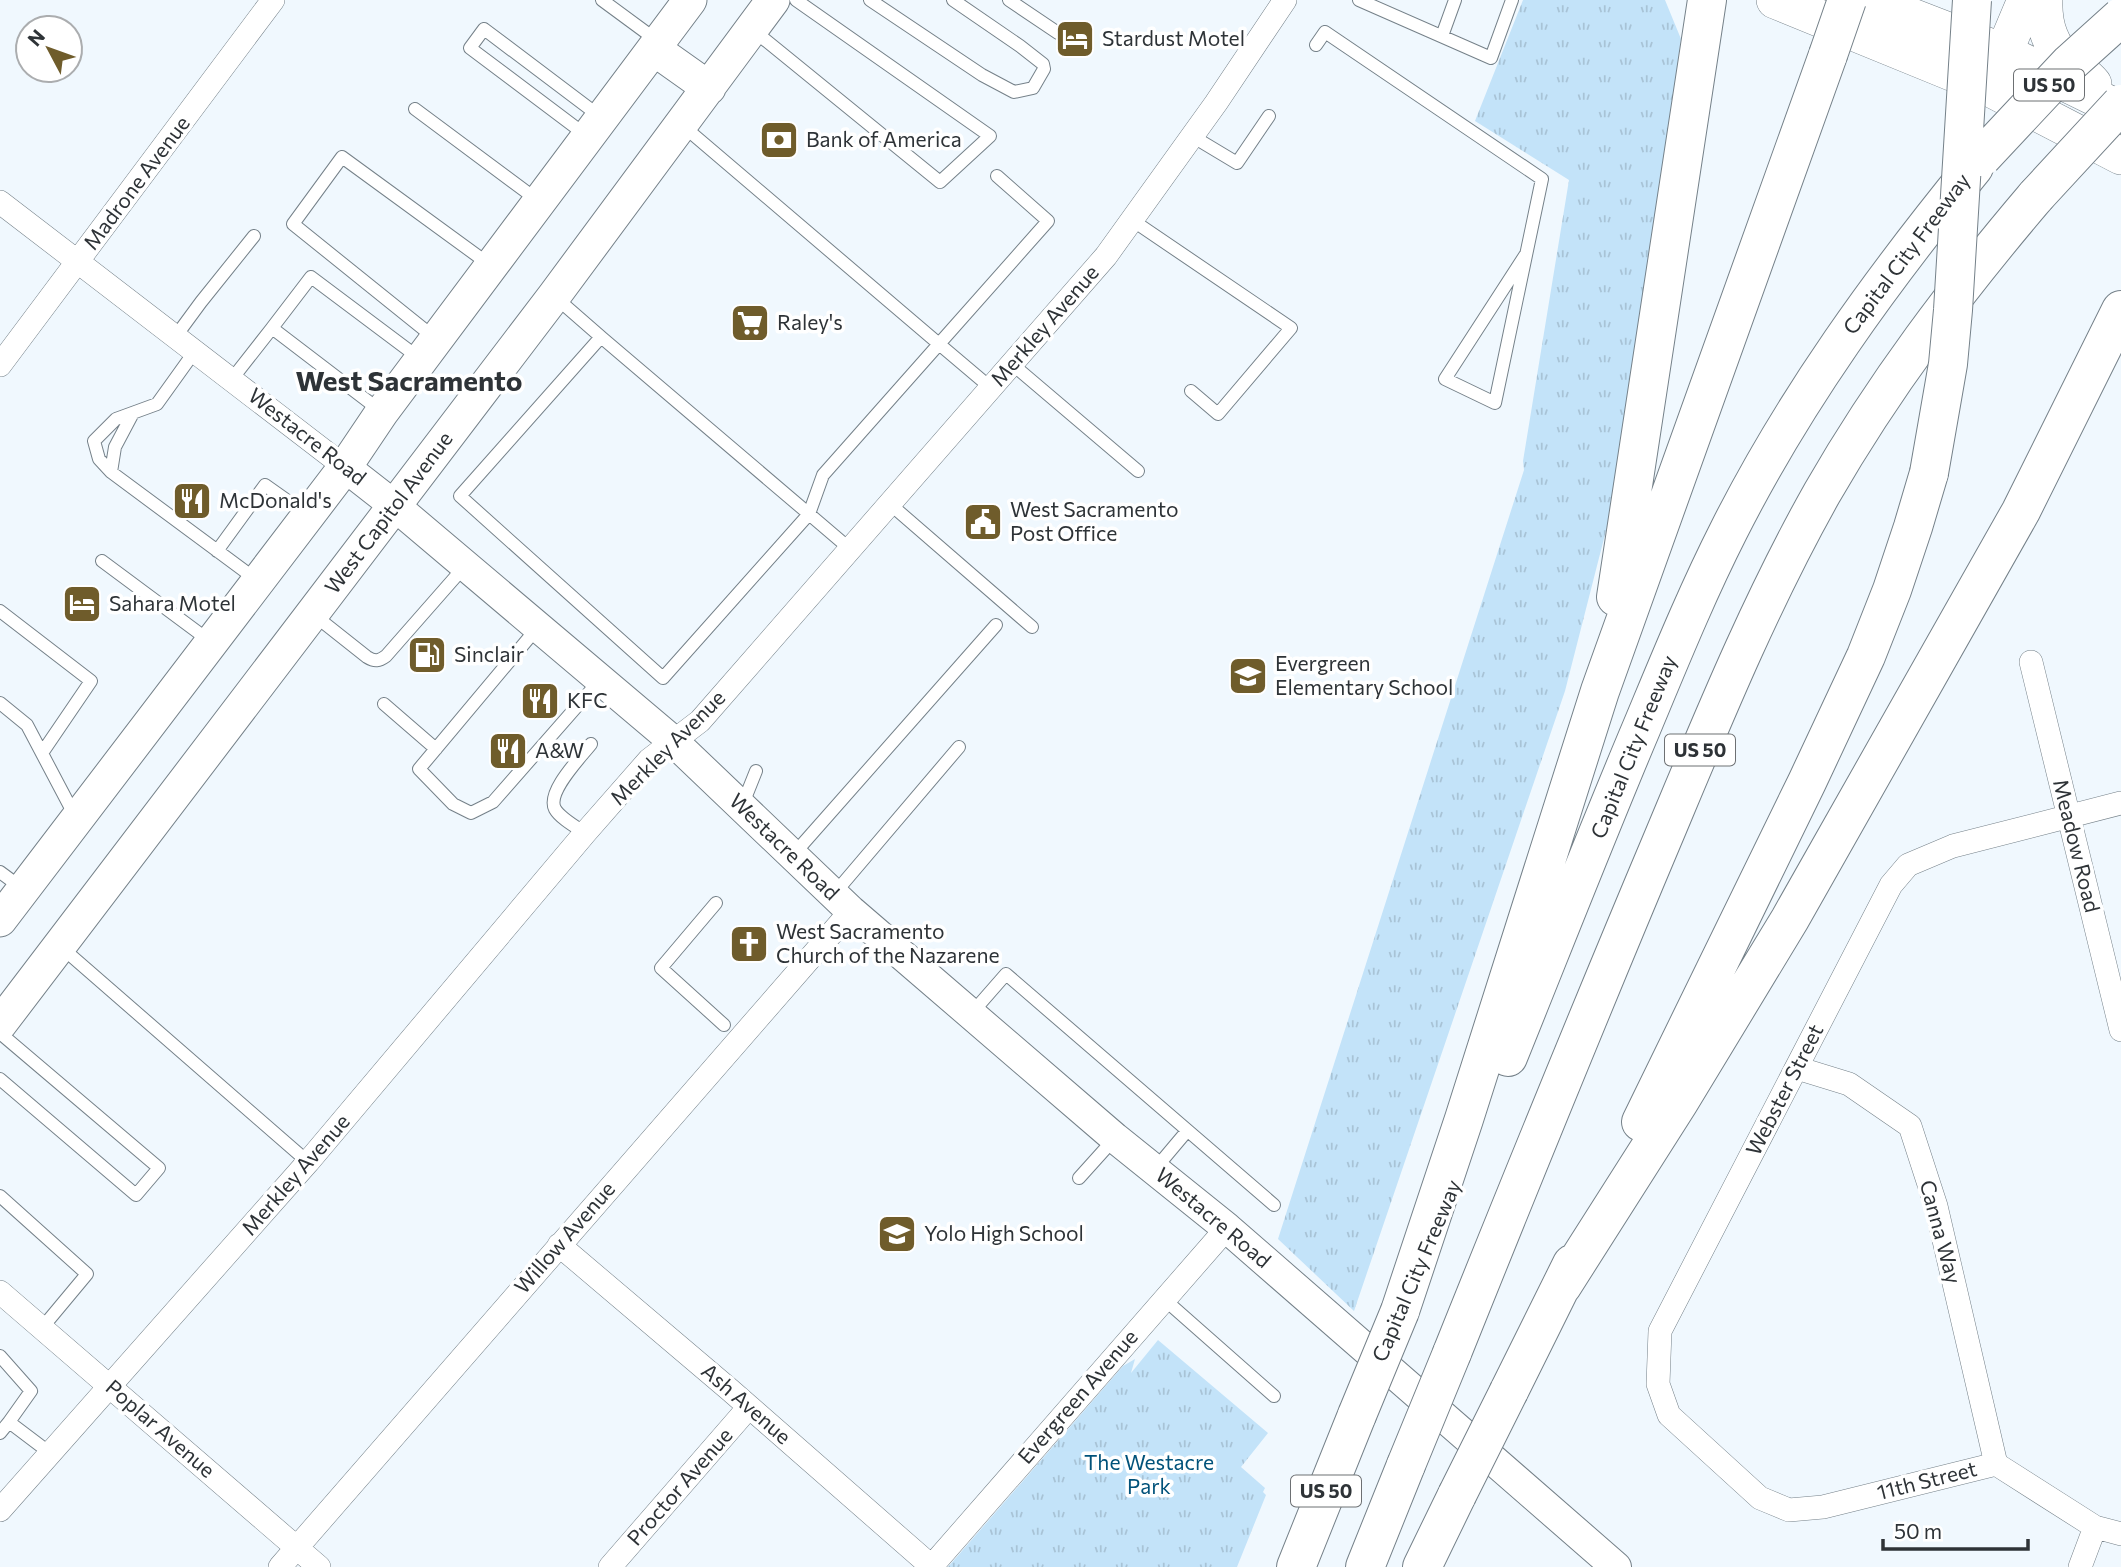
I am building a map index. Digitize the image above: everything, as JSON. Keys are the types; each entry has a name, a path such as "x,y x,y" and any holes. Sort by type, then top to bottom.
{"highway":[{"path":"1600,691 1707,0"},
{"path":"1400,1311 1600,691 1847,0"},
{"path":"1422,1567 1807,782 1866,656 1892,590 1929,473 1948,364 1972,0"},
{"name":"Capital City Freeway","path":"1296,1567 1683,628 1729,530 1772,450 1833,352 1882,282 1982,157 2070,62 2121,17"},
{"name":"US 50","path":"1365,1567 1605,974 1714,717 1773,587 1822,493 1907,358 2036,195 2116,105"},
{"path":"1562,1286 1679,1102 1797,907 2021,511 2121,310"}],"main road":[{"path":"0,920 11,881 77,819 345,467 382,412 690,0"},
{"name":"West Capitol Avenue","path":"0,1024 554,296 773,0"},
{"path":"1775,0 1988,87 2121,156"},
{"path":"1868,0 2005,53 2116,105"},
{"path":"1988,87 2026,0"},
{"path":"2044,0 2043,15 2055,47 2066,61 2116,105"},
{"path":"657,46 709,88"}],"street":[{"name":"Madrone Avenue","path":"0,365 273,0"},
{"name":"Merkley Avenue","path":"0,1510 308,1162 649,760 700,721 1106,256 1285,0"},
{"name":"Westacre Road","path":"0,202 395,506 673,741 842,902 1115,1138 1227,1228 1616,1567"},
{"name":"Meadow Road","path":"2031,662 2121,1030"},
{"name":"Webster Street","path":"1760,1498 1669,1415 1658,1384 1660,1331 1891,885 1908,865 1953,846 2121,803"},
{"name":"Willow Avenue","path":"280,1567 559,1245 842,902"},
{"name":"Canna Way","path":"1797,1068 1849,1084 1910,1126 1936,1206 1996,1464"},
{"name":"Evergreen Avenue","path":"931,1567 1227,1228"},
{"name":"Ash Avenue","path":"559,1245 750,1407 931,1567"},
{"name":"Poplar Avenue","path":"0,1292 319,1567"},
{"name":"Proctor Avenue","path":"610,1567 750,1407"},
{"name":"11th Street","path":"1760,1498 1789,1510 1823,1507 1996,1464 2095,1527 2121,1534"},
{"path":"2080,1567 2095,1527"}],"lane":[{"path":"602,0 657,46"},
{"path":"752,29 940,182 990,136 796,0"},
{"path":"870,0 982,75 1014,92 1032,88 1044,69 1043,64 953,0"},
{"path":"1009,0 1058,33"},
{"path":"1359,0 1491,58 1512,0"},
{"path":"1442,36 1455,0"},
{"path":"484,29 595,128 470,48 484,29"},
{"path":"1316,45 1325,32 1542,179 1495,403 1445,379 1526,254"},
{"path":"415,108 540,202"},
{"path":"1192,136 1237,163 1269,116"},
{"path":"682,125 991,388"},
{"path":"429,350 292,224 342,157 492,266"},
{"path":"601,337 460,496 663,678 809,514 823,475 1048,221 997,176"},
{"path":"1132,220 1291,328 1218,414 1191,391"},
{"path":"176,336 254,236"},
{"path":"232,379 311,277 429,350"},
{"path":"554,296 850,549"},
{"path":"272,328 382,412"},
{"path":"195,351 157,404 116,419 94,442 99,459 111,472 258,581"},
{"path":"1012,364 1138,471"},
{"path":"111,472 115,447 133,413"},
{"path":"217,551 265,485 308,516"},
{"path":"890,504 1032,627"},
{"path":"102,561 212,642"},
{"path":"312,614 367,657 379,661 465,566"},
{"path":"0,611 91,681 42,753"},
{"path":"793,855 996,625"},
{"path":"538,627 419,769 453,804 471,813 493,802 600,680"},
{"path":"0,703 27,725 77,819"},
{"path":"384,704 436,749"},
{"path":"585,833 556,810 554,803 555,792 591,744"},
{"path":"842,902 959,747"},
{"path":"742,807 756,771"},
{"path":"716,903 660,968 724,1025"},
{"path":"60,945 308,1162"},
{"path":"971,1014 1006,974 1274,1205"},
{"path":"0,1033 159,1168 136,1195 0,1079"},
{"path":"1154,1170 1187,1131"},
{"path":"1079,1178 1115,1138"},
{"path":"0,1196 87,1274 43,1328"},
{"path":"1164,1298 1274,1396"},
{"path":"0,1356 31,1391 0,1433"},
{"path":"9,1422 50,1453"}],"green space":[{"path":"1523,0 1665,0 1681,39 1611,511 1565,691 1354,1311 1278,1239 1524,470 1523,461 1569,180 1475,121"},
{"name":"The Westacre Park","path":"1158,1340 1268,1433 1241,1467 1265,1488 1263,1492 1266,1495 1237,1567 948,1567 1123,1366 1135,1359 1131,1373"}],"place":[{"name":"Stardust Motel","path":"1075,39"},
{"name":"Bank of America","path":"779,140"},
{"name":"Raley's","path":"750,323"},
{"name":"McDonald's","path":"192,501"},
{"name":"West Sacramento Post Office","path":"983,522"},
{"name":"Sahara Motel","path":"82,604"},
{"name":"Sinclair","path":"427,655"},
{"name":"Evergreen Elementary School","path":"1248,676"},
{"name":"KFC","path":"540,701"},
{"name":"A&W","path":"508,751"},
{"name":"West Sacramento Church of the Nazarene","path":"749,944"},
{"name":"Yolo High School","path":"897,1234"}],"district":[{"name":"West Sacramento","path":"409,381"}]}
